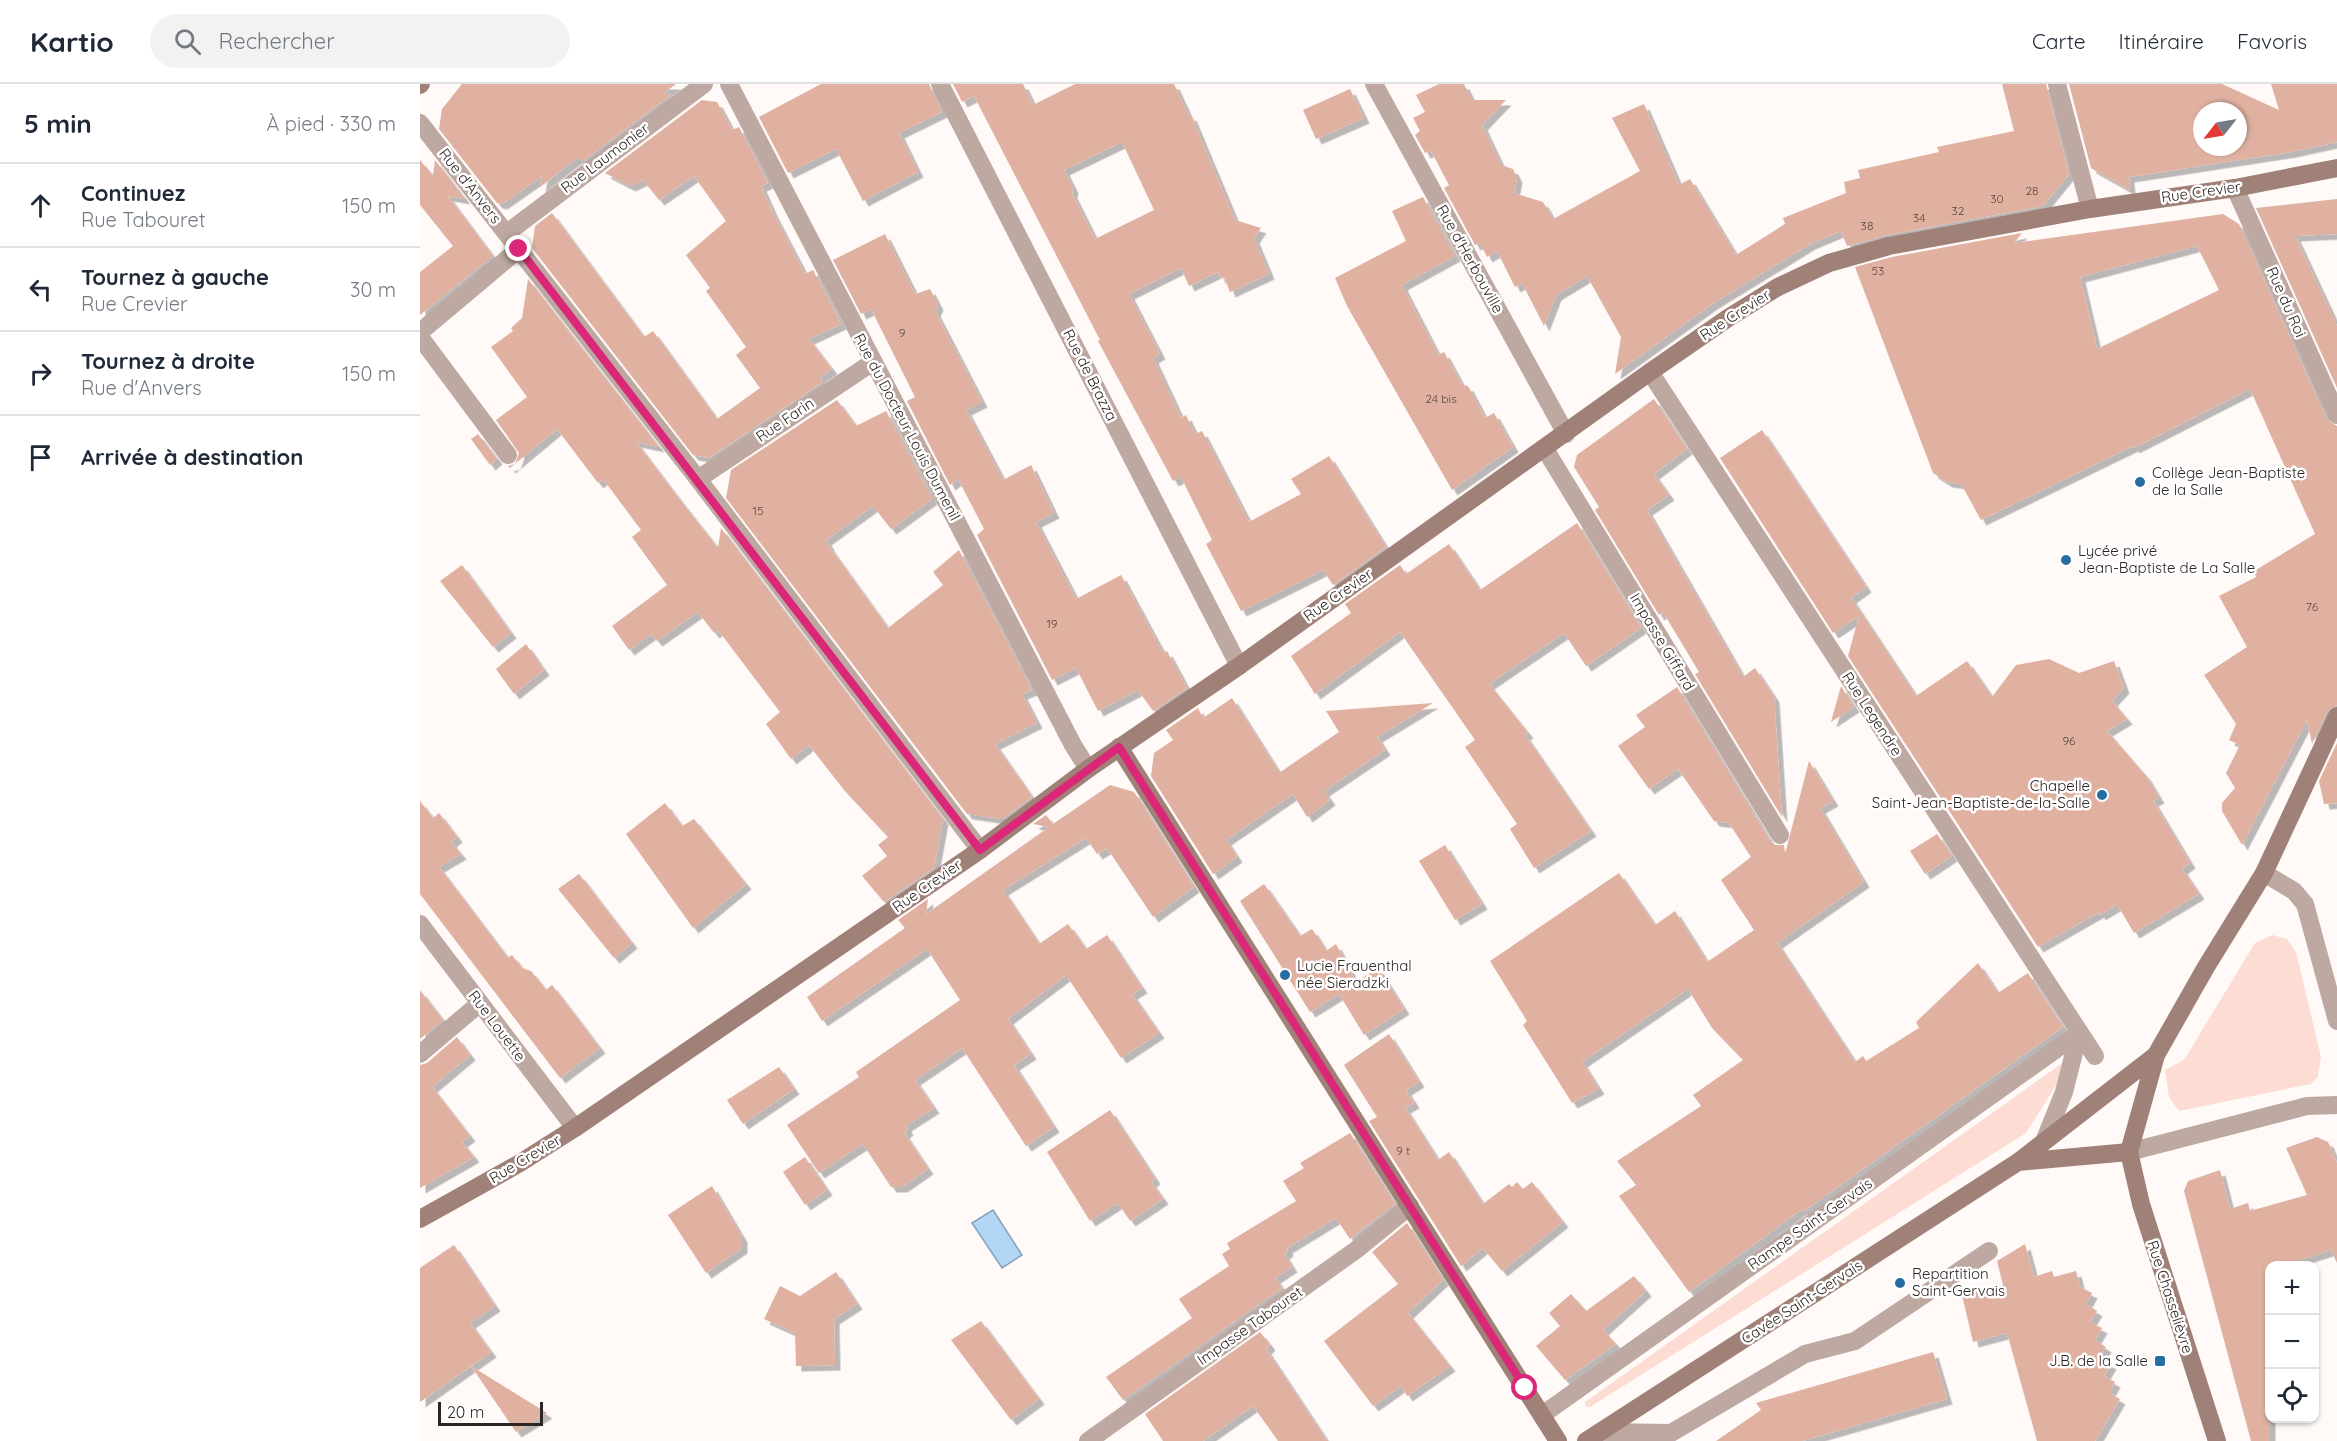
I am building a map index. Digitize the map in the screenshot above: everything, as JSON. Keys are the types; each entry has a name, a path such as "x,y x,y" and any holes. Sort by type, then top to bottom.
{"street":[{"name":"Rue Laumonier","path":"507,233 704,84"},
{"name":"Rue du Docteur Louis Dumenil","path":"729,84 1073,745 1088,769"},
{"name":"Rue de Brazza","path":"940,84 1239,666"},
{"name":"Rue d'Herbouville","path":"1374,84 1566,434"},
{"path":"2057,84 2090,209"},
{"name":"Rue d'Anvers","path":"420,123 698,479 980,850"},
{"name":"Rue Crevier","path":"420,1219 520,1163 574,1128 980,850 1119,747 1239,666 1650,372 1768,293 1829,263 1889,246 2090,209 2235,188 2337,168"},
{"name":"Rue du Roi","path":"2235,188 2337,415"},
{"path":"420,332 519,249"},
{"path":"420,337 508,455"},
{"name":"Rue Farin","path":"698,479 873,362"},
{"name":"Rue Legendre","path":"1650,372 2095,1056"},
{"name":"Impasse Giffard","path":"1545,449 1780,835"},
{"path":"2129,1152 2156,1055 2205,967 2264,873 2337,716"},
{"path":"1119,747 1558,1441"},
{"path":"2264,873 2294,891 2305,904 2337,1021"},
{"name":"Rue Louette","path":"420,924 574,1128"},
{"path":"420,1054 480,1003"},
{"path":"2045,1139 2064,1092 2079,1033"},
{"name":"Rampe Saint-Gervais","path":"1542,1415 2079,1033"},
{"name":"Cavée Saint-Gervais","path":"1593,1437 2018,1162 2156,1055"},
{"path":"2129,1152 2307,1106 2337,1106"},
{"name":"Cavée Saint-Gervais","path":"2018,1162 2129,1152"},
{"name":"Rue Chasselièvre","path":"2129,1152 2140,1204 2217,1441"},
{"name":"Impasse Tabouret","path":"1088,1441 1356,1251 1410,1206"},
{"path":"1593,1437 1671,1432 1805,1354 1855,1341 1989,1251"}],"shaded area":[{"path":"2272,935 2287,939 2296,952 2321,1057 2318,1077 2311,1084 2179,1111 2169,1097 2165,1070 2184,1060 2255,943"},
{"path":"2061,1064 2065,1071 2026,1133 1590,1407 1585,1406 1585,1402"}],"water":[{"path":"993,1210 1022,1255 1002,1268 972,1223"}],"building":[{"path":"462,84 676,84 663,94 671,95 583,161 577,158 540,187 542,176 502,204 497,203 439,129 442,109"},
{"path":"821,84 929,84 942,112 899,133 918,172 863,201 836,149 788,173 759,117"},
{"path":"953,84 1023,84 1033,105 1075,84 1174,84 1189,116 1191,115 1235,220 1261,228 1254,238 1269,274 1230,292 1224,277 1220,278 1218,272 1189,286 1181,268 1129,294 1160,354 1153,358 1181,418 1186,415 1195,434 1202,431 1249,522 1301,494 1291,479 1329,456 1386,547 1333,585 1323,570 1241,611 1206,544 1212,540 1181,477 1173,481 1098,341 1100,340 974,96 962,102","holes":["1122,142 1154,210 1095,239 1072,193 1073,188 1064,170"]},
{"path":"1439,84 1464,84 1472,100 1506,100 1482,125 1501,165 1513,169 1517,178 1514,193 1543,202 1553,219 1640,171 1612,118 1644,104 1679,185 1690,179 1736,255 1785,224 1783,218 1846,193 1844,182 1860,178 1858,170 1939,152 1937,147 2014,131 2002,84 2046,84 2069,174 2043,206 1887,235 1847,246 1841,231 1810,244 1712,304 1615,374 1621,337 1587,276 1556,295 1544,326 1522,283 1515,287 1497,251 1487,257 1480,243 1475,245 1444,188 1449,185 1431,151 1425,153 1415,135 1420,131 1413,118 1425,112 1416,95"},
{"path":"2069,84 2222,84 2279,110 2271,84 2337,84 2337,142 2291,152 2129,177 2130,190 2091,168"},
{"path":"1350,89 1364,118 1316,139 1303,110"},
{"path":"702,100 717,102 732,130 739,127 768,183 761,186 773,213 805,274 813,270 841,324 809,339 832,369 820,377 823,382 709,458 693,455 532,248 535,226 552,213 644,337 653,331 717,419 760,388 736,355 746,347 706,291 710,288 686,255 726,221 694,176 659,200 643,180 630,186 605,173"},
{"path":"420,160 433,176 435,160 465,199 448,196 493,256 420,315 420,272 453,246 420,205"},
{"path":"1423,197 1455,256 1402,285 1438,355 1444,352 1462,385 1468,386 1485,418 1494,413 1513,447 1452,490 1347,306 1335,278 1406,241 1392,211"},
{"path":"2337,199 2337,234 2295,236 2337,326 2337,388 2256,208"},
{"path":"2223,214 2239,224 2327,420 2337,426 2337,705 2327,711 2312,744 2307,720 2242,845 2222,811 2222,803 2235,788 2226,773 2240,745 2229,740 2236,724 2204,675 2247,647 2219,596 2256,577 2254,571 2315,534 2250,389 2134,448 2133,446 1981,520 1961,484 1947,482 1933,473 1855,267 1892,257 2022,233 2014,243","holes":["2197,246 2219,290 2097,349 2080,277"]},
{"path":"885,234 915,294 930,289 938,305 935,311 982,402 966,410 1003,480 1031,465 1054,513 1036,522 1076,599 1121,575 1163,653 1167,651 1187,688 1153,711 1138,690 1098,711 1076,668 1052,680 977,535 984,529 958,479 950,485 907,401 915,397 871,309 861,314 833,260"},
{"path":"528,279 659,447 636,442 680,500 718,548 721,528 943,819 934,868 884,902 862,876 887,856 878,845 888,837 844,790 809,745 791,759 766,724 780,712 718,630 714,633 698,612 657,641 651,634 629,650 612,626 667,585 632,537 641,530 603,479 598,483 557,429 515,464 519,453 496,420 527,397 491,347 513,331 511,328 522,318"},
{"path":"1654,399 1687,449 1654,474 1669,495 1647,510 1743,677 1755,668 1774,697 1782,817 1695,674 1699,672 1663,612 1659,615 1595,510 1599,507 1574,467 1577,455"},
{"path":"837,400 856,426 886,411 932,499 891,529 873,506 826,540 831,549 888,628 943,585 933,572 959,550 1032,690 1022,694 1037,723 995,744 1032,797 1002,819 967,814 726,498 731,470"},
{"path":"1762,430 1866,587 1851,598 1916,696 1967,661 1992,697 2016,665 2049,659 2079,673 2114,661 2124,688 2112,701 2127,719 2107,731 2146,776 2159,798 2153,801 2190,863 2182,869 2199,894 2134,933 2118,906 2115,906 2100,915 2099,912 2038,947 1848,656 1859,616 1833,633 1720,458"},
{"path":"478,434 497,459 490,465 471,439"},
{"path":"1577,523 1641,628 1586,666 1564,633 1489,684 1528,733 1525,735 1591,831 1534,868 1510,829 1517,824 1465,747 1475,740 1400,632 1315,694 1291,656 1351,613 1345,604 1400,565 1406,574 1449,544 1480,590"},
{"path":"462,565 511,633 493,647 440,581"},
{"path":"526,644 544,670 514,694 496,669"},
{"path":"1841,686 1854,707 1831,722"},
{"path":"1677,687 1770,841 1775,845 1784,845 1785,854 1809,761 1833,801 1820,808 1864,882 1777,943 1855,1062 1863,1056 1866,1061 1919,1028 1916,1022 1978,963 1998,993 2028,973 2063,1027 1804,1211 1802,1209 1689,1292 1619,1196 1636,1185 1617,1161 1701,1106 1693,1095 1743,1060 1712,1028 1688,989 1582,1062 1599,1089 1572,1103 1523,1025 1527,1021 1490,961 1619,873 1655,925 1675,911 1707,962 1754,930 1721,880 1751,857 1729,823 1714,821 1678,769 1649,789 1618,746 1645,727 1636,715"},
{"path":"1232,698 1279,773 1339,732 1326,711 1433,703 1377,737 1385,750 1324,791 1330,800 1307,817 1293,794 1226,840 1237,857 1213,874 1151,776 1154,753 1173,740 1166,730 1198,708 1203,718"},
{"path":"2337,743 2337,803 2324,804 2319,781"},
{"path":"1110,785 1134,792 1194,887 1153,917 1107,848 1097,854 1086,838 1003,890 1039,944 1068,924 1086,949 1107,935 1142,988 1132,994 1159,1033 1121,1058 1066,975 1008,1019 1031,1054 1014,1065 1054,1127 1026,1146 962,1048 915,1080 934,1108 906,1126 908,1130 904,1133 928,1169 902,1187 891,1187 863,1144 819,1173 787,1125 859,1077 856,1072 960,1000 927,949 822,1021 807,997 905,928 898,920 928,899 926,914 1049,827 1033,824 1046,815 1053,824"},
{"path":"420,801 433,818 439,813 457,837 451,842 461,854 439,867 508,958 512,955 522,968 531,971 546,990 552,985 600,1048 560,1078 420,894"},
{"path":"665,803 682,826 694,819 746,884 693,928 626,834"},
{"path":"1937,834 1952,856 1925,874 1910,851"},
{"path":"1445,845 1482,904 1455,920 1419,861"},
{"path":"579,874 632,943 614,958 558,889"},
{"path":"1264,884 1300,936 1312,929 1326,951 1336,944 1356,982 1378,968 1404,1009 1364,1035 1339,994 1310,1012 1240,901"},
{"path":"420,990 443,1020 420,1039"},
{"path":"1389,1034 1419,1082 1406,1090 1414,1103 1405,1108 1438,1160 1449,1152 1483,1204 1509,1184 1512,1187 1517,1182 1523,1189 1532,1182 1563,1222 1502,1271 1483,1248 1461,1266 1369,1121 1377,1117 1344,1065"},
{"path":"457,1037 470,1055 432,1087 470,1136 462,1142 474,1157 420,1188 420,1065 427,1063"},
{"path":"779,1067 794,1089 743,1124 727,1100"},
{"path":"1110,1110 1155,1179 1151,1182 1163,1199 1130,1221 1118,1203 1090,1221 1047,1152"},
{"path":"1350,1133 1395,1204 1350,1239 1336,1218 1287,1248 1288,1251 1284,1254 1292,1267 1275,1278 1282,1288 1123,1400 1106,1377 1192,1318 1179,1299 1229,1266 1222,1254 1230,1249 1227,1243 1296,1201 1283,1181 1304,1168 1300,1163"},
{"path":"2317,1137 2328,1142 2337,1163 2337,1263 2331,1250 2297,1261 2265,1261 2265,1423 2270,1423 2270,1441 2251,1441 2184,1191 2188,1181 2220,1170 2230,1209 2248,1203 2250,1211 2307,1195 2286,1148"},
{"path":"805,1157 827,1190 805,1205 783,1172"},
{"path":"712,1186 742,1237 742,1248 706,1273 668,1215"},
{"path":"1407,1223 1443,1280 1408,1313 1450,1366 1407,1396 1401,1386 1373,1406 1324,1341 1398,1284 1372,1252"},
{"path":"2025,1244 2034,1277 2052,1271 2054,1277 2076,1271 2080,1287 2092,1293 2086,1304 2097,1311 2090,1322 2102,1328 2095,1340 2106,1347 2099,1358 2111,1364 2104,1376 2115,1382 2109,1393 2120,1399 2095,1441 2037,1441 2007,1333 1973,1342 1962,1295 2003,1285 1997,1261"},
{"path":"454,1245 495,1306 470,1323 491,1352 420,1402 420,1268"},
{"path":"836,1272 857,1304 834,1319 835,1365 796,1366 795,1333 764,1319 780,1286 800,1296"},
{"path":"1634,1276 1646,1291 1603,1330 1616,1344 1565,1380 1536,1346 1560,1326 1549,1313 1571,1294 1586,1311"},
{"path":"981,1321 1039,1399 1011,1420 951,1340"},
{"path":"1260,1332 1270,1345 1266,1349 1327,1441 1278,1441 1253,1406 1203,1441 1163,1441 1145,1414"},
{"path":"1933,1352 1947,1399 1802,1441 1716,1441 1761,1410 1756,1403"},
{"path":"471,1366 547,1413 516,1432"}],"place":[{"name":"Collège Jean-Baptiste de la Salle","path":"2140,482"},
{"name":"Lycée privé Jean-Baptiste de La Salle","path":"2066,560"},
{"name":"Chapelle Saint-Jean-Baptiste-de-la-Salle","path":"2102,795"},
{"name":"Lucie Frauenthal née Sieradzki","path":"1285,975"},
{"name":"Repartition Saint-Gervais","path":"1900,1283"},
{"name":"J.B. de la Salle","path":"2160,1361"}],"route":[{"path":"519,249 698,479 980,850 1119,747 1525,1388"}]}
